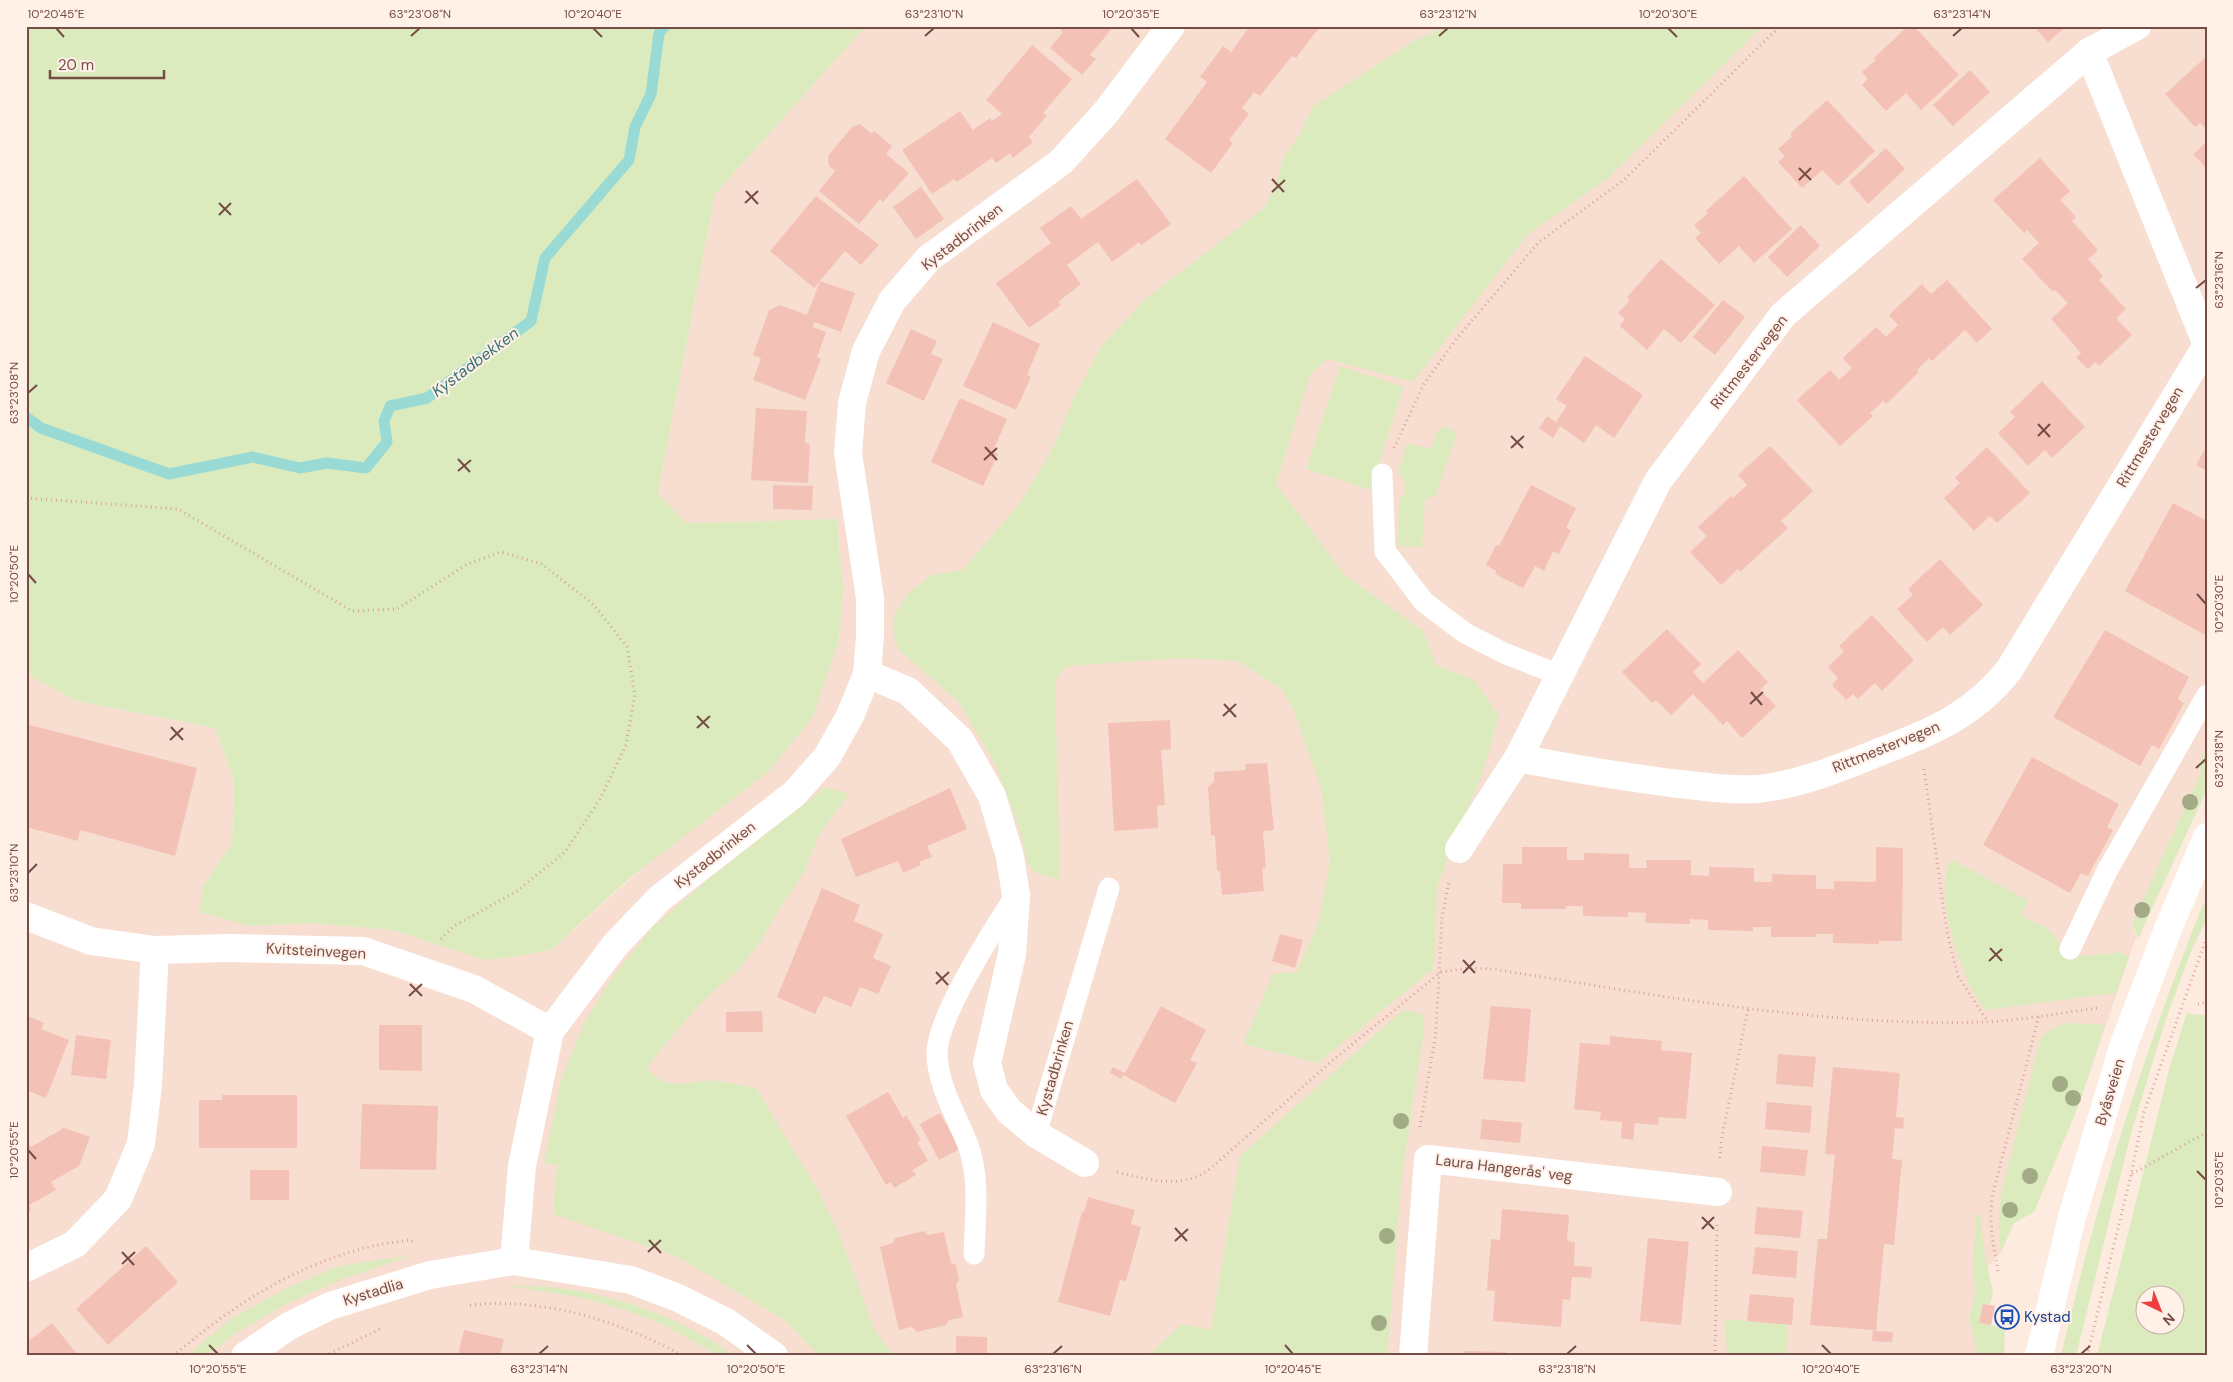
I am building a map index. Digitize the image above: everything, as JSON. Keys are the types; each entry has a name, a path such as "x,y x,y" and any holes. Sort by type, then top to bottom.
{"street":[{"name":"Kystadbrinken","path":"550,1031 616,944 660,898 794,794 827,757 850,716 867,674 870,598 848,453 852,403 866,351 892,301 929,258 1062,162 1107,111 1171,26"},
{"name":"Rittmestervegen","path":"1459,849 1518,758 1658,481 1784,315 2089,52 2137,26"},
{"name":"Rittmestervegen","path":"1518,758 1609,775 1723,789 1758,789 1791,783 1919,737 1969,710 1992,692 2009,670 2207,344 2089,52"},
{"name":"Kystadbrinken","path":"867,674 908,691 960,740 992,796 1010,857 1016,895 1012,954 987,1063 994,1090 1009,1111 1036,1134 1085,1163"},
{"name":"Byåsveien","path":"2039,1356 2072,1217 2124,1044 2170,924 2207,837"},
{"name":"Kvitsteinvegen","path":"26,916 91,941 155,950 228,948 364,951 474,989 550,1031"},
{"path":"26,1268 74,1244 118,1199 141,1144 148,1084 155,950"},
{"path":"514,1260 522,1166 550,1031"},
{"name":"Laura Hangerås' veg","path":"1413,1356 1428,1159 1718,1192"},
{"name":"Kystadlia","path":"245,1356 289,1326 330,1306 430,1275 514,1260 631,1280 678,1298 726,1322 774,1356"}],"lane":[{"path":"1382,474 1385,551 1424,602 1465,633 1504,653 1559,675"},
{"path":"2070,949 2107,872 2207,695"},
{"name":"Kystadbrinken","path":"1036,1134 1109,888"},
{"path":"974,1254 973,1164 970,1149 942,1083 937,1054 940,1032 985,943 1016,895"}],"path":[{"path":"1382,474 1424,384 1458,337 1539,242 1624,180 1780,26"},
{"path":"26,498 178,509 352,611 397,609 466,565 501,552 542,564 594,605 627,647 636,694 626,745 600,799 565,852 517,891 454,926 432,948 418,970"},
{"path":"1919,737 1947,932 1958,976 1988,1022"},
{"path":"1419,1132 1436,1032 1441,972 1442,918 1446,889 1459,849"},
{"path":"2087,1356 2132,1175 2144,1112 2207,937"},
{"path":"1085,1163 1160,1181 1180,1183 1197,1178 1210,1169 1333,1060 1441,972 1468,968 1493,969 1748,1009 1875,1020 1988,1022 2098,1008"},
{"path":"2198,1004 2207,1002"},
{"path":"1715,1356 1718,1192 1721,1142 1748,1009"},
{"path":"1998,1271 1991,1241 1992,1197 2039,1016"},
{"path":"2132,1175 2207,1132"},
{"path":"467,1305 506,1303 559,1311 631,1331 683,1356"},
{"path":"324,1356 388,1326"}],"shaded area":[{"path":"866,26 1451,26 1618,167 1763,26 2207,26 2207,748 2197,767 2203,769 2132,923 2136,937 2079,1104 2034,1212 2014,1223 2001,1252 1974,1282 1975,1295 1969,1318 1978,1356 26,1356 26,674 77,701 215,728 234,781 232,843 204,884 250,926 309,923 392,930 485,960 520,956 552,949 813,717 839,640 843,589 837,519 684,523 658,493 715,194"}],"green space":[{"path":"26,26 866,26 715,194 658,493 685,523 837,519 843,589 839,640 813,717 768,772 630,878 552,949 520,956 485,960 392,930 309,923 250,926 199,912 204,885 232,843 234,781 215,728 77,701 26,674"},
{"path":"1446,26 1763,26 1607,179 1528,234 1413,382 1327,359 1310,375 1276,484 1345,575 1423,631 1436,665 1474,680 1499,716 1483,771 1437,887 1434,968 1318,1063 1243,1044 1273,974 1297,972 1319,921 1330,860 1321,788 1294,711 1282,689 1238,661 1183,658 1067,666 1055,681 1060,880 1034,872 1027,861 1019,827 996,765 957,700 899,650 895,640 893,623 897,610 908,594 932,575 963,570 1020,503 1053,448 1072,402 1101,347 1144,300 1264,208 1278,179 1283,158 1300,134 1312,107 1412,42"},
{"path":"1340,366 1404,387 1370,490 1306,469"},
{"path":"1444,426 1452,429 1456,437 1436,495 1425,499 1422,548 1398,546 1399,500 1406,492 1406,484 1398,471 1407,443 1431,449 1437,432"},
{"path":"2207,748 2207,789 2138,939 2132,923 2202,770 2197,767"},
{"path":"826,787 849,794 818,836 805,871 774,917 762,940 737,971 706,998 671,1037 647,1068 655,1076 672,1083 717,1081 756,1088 820,1194 839,1234 874,1328 893,1356 819,1356 786,1321 676,1256 553,1214 557,1165 544,1163 561,1080 584,1024 612,978 653,927 710,878"},
{"path":"1951,859 2029,901 2022,913 2027,918 2049,930 2063,951 2084,956 2115,953 2118,951 2129,957 2116,993 1985,1010 1967,978 1959,958 1947,914 1946,875"},
{"path":"2207,899 2207,919 2192,949 2167,1016 2131,1133 2076,1356 2061,1356 2089,1242 2122,1130 2180,964 2201,909"},
{"path":"1403,1010 1420,1013 1424,1020 1424,1029 1402,1175 1387,1356 1148,1356 1182,1324 1211,1330 1240,1156"},
{"path":"2187,1013 2207,1016 2207,1356 2097,1356 2170,1066"},
{"path":"2072,1023 2105,1025 2079,1104 2034,1212 2014,1223 2001,1252 1999,1227 2001,1194 2040,1040 2054,1028"},
{"path":"1976,1214 1980,1215 1985,1257 1993,1292 1990,1305 1983,1304 1979,1323 2005,1328 2004,1356 1978,1356 1969,1318 1975,1295 1973,1268"},
{"path":"412,1255 343,1279 288,1303 236,1333 208,1356 187,1356 231,1319 283,1290 339,1266"},
{"path":"502,1285 538,1286 581,1291 628,1303 695,1331 734,1356 719,1356 666,1326 622,1309 578,1297"},
{"path":"1725,1319 1788,1325 1786,1356 1727,1356"}],"building":[{"path":"1056,26 1114,26 1090,55 1096,59 1082,75 1050,48 1063,32"},
{"path":"1250,26 1314,26 1318,29 1296,58 1292,56 1260,96 1254,92 1242,108 1249,114 1229,140 1233,143 1211,173 1165,139 1207,82 1200,77 1223,46 1231,52"},
{"path":"1908,26 1914,26 1959,75 1921,110 1906,93 1886,111 1862,85 1868,79 1862,72"},
{"path":"2033,26 2066,26 2048,42"},
{"path":"1032,45 1072,79 1043,113 1047,115 1029,137 1033,142 1013,158 1010,153 996,163 992,158 957,182 954,179 932,194 902,150 960,111 973,130 990,118 992,121 1002,114 986,100"},
{"path":"2207,56 2207,130 2200,123 2195,127 2165,94"},
{"path":"1970,70 1990,92 1953,126 1933,105"},
{"path":"1827,100 1875,151 1838,186 1822,170 1802,188 1778,162 1785,156 1778,149 1792,137 1790,134"},
{"path":"860,124 872,134 874,131 892,146 886,154 909,173 883,202 880,199 859,224 819,191 835,171 829,166 828,156 852,127"},
{"path":"2207,142 2207,169 2193,154"},
{"path":"1886,148 1905,169 1868,204 1849,182"},
{"path":"2040,158 2070,191 2060,200 2076,217 2072,221 2098,250 2088,259 2103,276 2099,280 2126,309 2116,318 2132,335 2099,366 2095,362 2088,369 2076,357 2084,350 2080,352 2051,319 2068,303 2055,290 2053,292 2022,259 2039,243 2027,230 2024,233 1993,200"},
{"path":"1744,176 1792,229 1754,263 1739,246 1719,264 1695,238 1701,233 1694,225 1708,213 1706,211"},
{"path":"1137,179 1171,224 1141,245 1139,242 1112,262 1098,242 1067,265 1081,284 1058,302 1061,305 1029,328 996,283 1051,243 1040,228 1071,206 1081,219"},
{"path":"921,187 944,219 916,239 893,207"},
{"path":"816,196 879,245 861,265 845,251 814,288 770,251"},
{"path":"1801,225 1820,246 1787,277 1768,257"},
{"path":"1661,259 1715,305 1681,343 1664,329 1647,350 1620,326 1625,319 1618,313 1630,300 1627,297"},
{"path":"1947,280 1992,329 1977,343 1965,330 1932,361 1929,358 1917,370 1919,372 1886,404 1883,401 1870,413 1873,416 1840,446 1797,400 1830,370 1839,380 1852,368 1843,358 1876,327 1886,337 1898,325 1889,315 1922,284 1931,294"},
{"path":"820,281 855,293 841,332 814,322 813,327 826,332 817,357 821,359 805,400 753,380 761,358 753,355 769,310 780,305 807,315"},
{"path":"1723,300 1745,317 1715,355 1693,337"},
{"path":"993,322 1040,344 1027,375 1031,377 1016,410 963,386"},
{"path":"911,329 937,341 931,354 943,359 924,401 886,383"},
{"path":"1585,356 1643,395 1614,438 1596,425 1584,443 1560,426 1553,438 1539,428 1547,416 1556,422 1567,406 1556,399"},
{"path":"2042,381 2085,427 2052,458 2045,450 2028,466 1998,433 2015,417 2010,412"},
{"path":"960,398 1007,419 993,451 998,454 983,486 931,462"},
{"path":"756,408 807,411 805,443 810,444 808,483 751,480"},
{"path":"1770,446 1813,491 1781,521 1788,528 1740,572 1738,569 1721,585 1690,552 1707,536 1698,527 1731,496 1733,498 1747,485 1738,475"},
{"path":"2207,446 2207,471 2196,465"},
{"path":"1987,447 2030,493 1997,523 1990,516 1974,531 1944,498 1960,483 1955,478"},
{"path":"773,485 813,486 812,510 773,509"},
{"path":"1531,485 1576,508 1566,528 1571,530 1559,554 1553,551 1544,571 1535,566 1523,588 1495,574 1496,571 1486,565 1496,545 1499,546"},
{"path":"2173,503 2207,521 2207,636 2125,591"},
{"path":"1940,559 1983,605 1950,635 1943,627 1927,642 1897,609 1913,595 1908,589"},
{"path":"1872,615 1914,660 1882,691 1875,683 1858,699 1853,694 1846,700 1832,685 1838,678 1828,667 1844,651 1839,646"},
{"path":"1667,629 1701,664 1693,672 1703,683 1738,650 1768,682 1760,690 1776,706 1742,738 1727,721 1723,725 1693,694 1671,715 1656,700 1652,703 1622,672"},
{"path":"2105,630 2189,677 2178,699 2184,703 2159,749 2152,745 2140,766 2053,717"},
{"path":"1170,720 1171,749 1161,750 1165,805 1157,806 1158,828 1114,831 1108,723"},
{"path":"26,724 197,768 175,856 80,830 78,841 26,827"},
{"path":"2032,757 2119,804 2107,827 2113,830 2088,876 2081,873 2070,893 1983,845"},
{"path":"1267,763 1274,830 1263,831 1266,868 1262,869 1264,891 1222,895 1220,871 1217,871 1215,836 1211,835 1208,787 1214,782 1214,772 1246,770 1245,764"},
{"path":"950,788 967,829 927,846 932,857 919,862 921,865 903,873 898,861 856,877 841,839"},
{"path":"1522,847 1567,847 1567,860 1584,860 1584,853 1629,854 1629,868 1647,868 1646,860 1691,860 1691,875 1709,876 1709,867 1754,868 1754,882 1772,882 1772,874 1816,875 1816,889 1834,889 1834,881 1876,882 1876,847 1903,848 1902,941 1879,941 1879,944 1833,943 1833,934 1816,934 1816,937 1771,937 1771,927 1753,927 1753,931 1708,930 1708,920 1690,919 1690,924 1645,923 1646,913 1628,912 1628,917 1583,916 1583,906 1566,906 1566,909 1521,909 1521,903 1502,903 1503,864 1522,864"},
{"path":"822,888 860,905 854,921 883,934 873,958 891,966 878,994 860,987 851,1007 824,996 815,1014 777,997"},
{"path":"1280,934 1303,940 1295,968 1272,961"},
{"path":"1161,1006 1206,1030 1190,1060 1197,1063 1175,1103 1123,1075 1121,1079 1110,1073 1113,1067 1125,1073"},
{"path":"1491,1006 1531,1009 1525,1082 1483,1079"},
{"path":"762,1011 763,1032 726,1032 726,1012"},
{"path":"26,1015 44,1023 41,1029 69,1040 46,1098 26,1090"},
{"path":"379,1025 422,1025 422,1071 379,1070"},
{"path":"76,1035 111,1040 106,1079 71,1075"},
{"path":"1610,1036 1662,1041 1661,1050 1692,1053 1686,1119 1659,1117 1658,1125 1635,1123 1633,1140 1621,1138 1622,1122 1600,1120 1601,1112 1574,1109 1580,1043 1610,1045"},
{"path":"1778,1054 1816,1057 1813,1087 1776,1084"},
{"path":"1833,1067 1900,1073 1896,1117 1904,1118 1903,1129 1895,1128 1892,1159 1902,1160 1894,1245 1884,1244 1876,1331 1893,1332 1892,1342 1872,1341 1873,1330 1810,1325 1818,1239 1827,1239 1835,1155 1825,1154"},
{"path":"888,1092 903,1118 906,1115 921,1140 917,1142 928,1161 912,1170 916,1175 894,1188 891,1182 886,1185 846,1116"},
{"path":"222,1095 297,1095 297,1148 199,1148 199,1100 222,1100"},
{"path":"1767,1102 1812,1106 1810,1133 1765,1129"},
{"path":"362,1104 438,1106 436,1170 360,1169"},
{"path":"940,1113 960,1149 939,1160 920,1124"},
{"path":"1482,1119 1522,1123 1520,1143 1480,1139"},
{"path":"64,1128 90,1137 79,1166 51,1182 56,1190 29,1205 31,1210 26,1213 26,1139 31,1147"},
{"path":"1762,1146 1808,1150 1805,1176 1760,1172"},
{"path":"250,1170 289,1170 289,1200 250,1200"},
{"path":"1088,1197 1135,1210 1131,1224 1141,1227 1126,1281 1120,1280 1110,1316 1058,1302 1082,1212 1084,1212"},
{"path":"1757,1207 1803,1211 1800,1238 1754,1234"},
{"path":"1502,1209 1569,1215 1567,1241 1575,1242 1574,1266 1592,1267 1591,1278 1572,1277 1570,1300 1563,1299 1561,1327 1493,1321 1495,1291 1487,1290 1491,1239 1500,1240"},
{"path":"924,1231 928,1235 944,1232 951,1263 956,1265 959,1280 956,1284 963,1317 949,1320 946,1325 917,1332 912,1327 899,1330 880,1247 893,1243 895,1238"},
{"path":"1648,1238 1689,1242 1681,1325 1640,1321"},
{"path":"146,1246 178,1282 108,1345 76,1309"},
{"path":"1755,1247 1798,1251 1796,1278 1752,1274"},
{"path":"1750,1294 1794,1298 1792,1325 1747,1321"},
{"path":"1983,1304 1995,1306 1991,1325 1979,1323"},
{"path":"52,1323 77,1354 26,1356 26,1343"},
{"path":"464,1330 504,1339 500,1356 458,1354"},
{"path":"956,1336 987,1337 987,1356 956,1356"},
{"path":"1465,1351 1506,1352 1506,1356 1464,1356"}],"waterway":[{"name":"Kystadbekken","path":"26,417 41,428 169,474 253,457 300,468 327,463 366,468 387,442 384,421 390,406 427,398 531,321 545,258 629,160 635,127 651,94 659,33 665,26"}],"place":[{"name":"Kystad","path":"2007,1317"}]}
